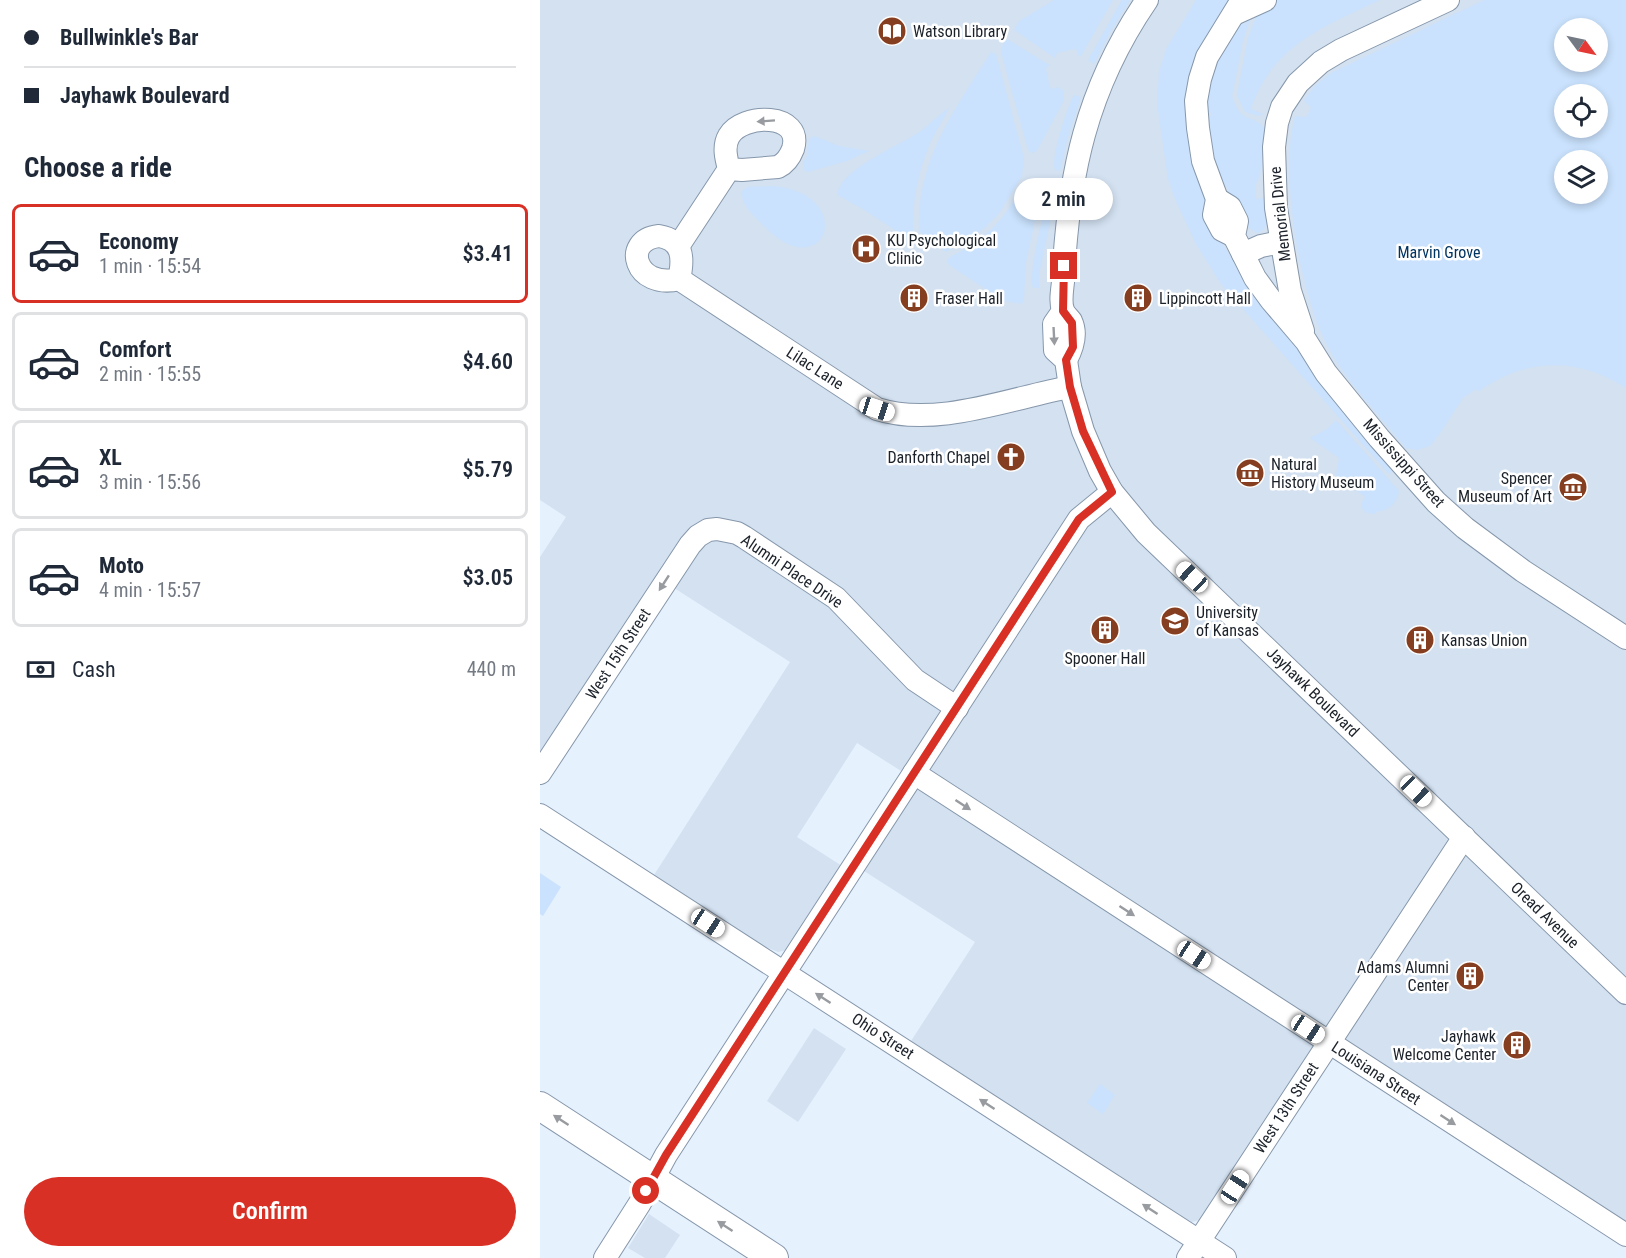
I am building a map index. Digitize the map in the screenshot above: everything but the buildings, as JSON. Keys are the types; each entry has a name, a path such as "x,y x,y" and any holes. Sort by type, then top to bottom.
{"main road":[{"path":"540,1106 774,1258"}],"street":[{"name":"Jayhawk Boulevard","path":"1147,0 1121,41 1092,105 1081,143 1067,214 1062,296 1063,311 1072,323 1073,347 1066,360 1070,387 1083,431 1112,492 1146,533 1464,837"},
{"path":"1238,7 1266,0"},
{"name":"Memorial Drive","path":"1306,341 1290,291 1276,208 1274,147 1282,106 1291,91 1312,69 1329,57 1448,0"},
{"name":"Mississippi Street","path":"1238,7 1207,57 1196,101 1203,161 1217,199 1214,215 1222,230 1239,245 1255,278 1306,341 1326,373 1379,438 1436,502 1465,528 1522,571 1626,639"},
{"path":"679,279 681,253 679,245 729,169"},
{"name":"Lilac Lane","path":"679,245 665,237 652,237 641,244 637,257 640,269 646,275 662,280 679,279 877,409 897,415 924,416 964,411 1070,387"},
{"path":"1239,245 1261,246 1281,242"},
{"path":"604,1258 666,1155 1079,519 1112,492"},
{"name":"Alumni Place Drive","path":"698,536 708,530 717,529 737,533 836,598 915,680 957,708"},
{"name":"West 15th Street","path":"540,773 698,536"},
{"name":"Louisiana Street","path":"914,773 1626,1235"},
{"name":"Ohio Street","path":"540,815 785,973 1194,1250 1225,1258"},
{"name":"Oread Avenue","path":"1464,837 1626,993"},
{"name":"West 13th Street","path":"1194,1250 1464,837"}],"shaded area":[{"name":"University of Kansas","path":"540,0 1626,0 1626,1226 1325,1029 1203,1219 1192,1222 1186,1219 911,1041 975,942 864,871 920,783 857,743 797,837 842,866 787,950 778,952 766,947 654,875 790,662 660,579 540,761 540,557 566,517 540,500"},
{"path":"814,1028 846,1049 798,1122 767,1101"},
{"path":"649,1214 680,1235 665,1258 645,1258 628,1248"}],"green space":[{"path":"1054,0 1113,0 1081,56 1077,55 1078,51 1074,49 1057,53 1055,58 1014,30 1019,21"},
{"path":"1122,0 1130,0 1094,64 1088,60"},
{"path":"1196,0 1232,0 1202,45 1195,162 1207,209 1219,238 1239,270 1395,469 1389,474 1221,284 1196,244 1175,199 1168,179 1157,104 1159,72 1166,49"},
{"path":"1274,0 1380,0 1320,29 1286,54 1260,87 1251,109 1263,114 1259,116 1245,112 1237,95 1248,38 1259,9"},
{"name":"Marvin Grove","path":"1484,0 1626,0 1626,388 1589,370 1570,366 1533,367 1496,381 1478,392 1476,389 1463,398 1430,446 1417,450 1406,448 1335,360 1318,324 1301,266 1291,201 1289,169 1291,140 1295,116 1306,117 1311,108 1304,100 1315,86 1331,73"},
{"path":"1251,17 1243,41 1232,96 1240,112 1257,121 1265,130 1260,176 1255,186 1256,199 1265,198 1268,218 1266,227 1257,233 1248,227 1212,160 1207,117 1211,116 1207,108 1212,70 1242,22 1244,25 1247,22 1245,19"},
{"path":"1007,39 1051,66 1046,69 1050,87 1053,89 1058,87 1064,91 1064,100 1037,151 1032,153 1028,150 1001,52 1003,43"},
{"path":"991,52 996,54 1024,158 1022,176 1000,212 987,226 967,241 946,252 919,231 924,182 940,137"},
{"path":"1074,95 1081,97 1060,171 1055,170 1057,145"},
{"path":"949,108 931,141 923,164 915,198 911,236 906,237 837,195 840,185 858,168 907,140"},
{"path":"815,136 839,146 869,151 847,161 808,172 804,170 803,164 809,139"},
{"path":"1054,178 1059,179 1039,275 1039,288 1033,288 1035,253 1051,181"},
{"path":"1029,181 1037,211 1026,262 1022,304 1004,301 949,265 947,260 978,241 994,227 1013,202 1017,202 1024,191 1022,188"},
{"path":"773,186 800,193 817,205 824,220 824,234 815,244 801,247 783,241 747,208 742,191 748,187"},
{"path":"1336,420 1399,491 1397,499 1388,508 1376,514 1367,513 1362,509 1361,504 1365,497 1336,475 1339,458 1310,438 1327,429"},
{"path":"540,873 561,887 543,916 540,914"},
{"path":"1100,1084 1115,1095 1103,1114 1087,1103"}],"place":[{"name":"Watson Library","path":"892,31"},
{"name":"KU Psychological Clinic","path":"866,249"},
{"name":"Fraser Hall","path":"914,298"},
{"name":"Lippincott Hall","path":"1138,298"},
{"name":"Danforth Chapel","path":"1011,457"},
{"name":"Natural History Museum","path":"1250,473"},
{"name":"Spencer Museum of Art","path":"1573,487"},
{"name":"University of Kansas","path":"1175,621"},
{"name":"Spooner Hall","path":"1105,630"},
{"name":"Kansas Union","path":"1420,640"},
{"name":"Adams Alumni Center","path":"1470,976"},
{"name":"Jayhawk Welcome Center","path":"1517,1045"}],"route":[{"path":"646,1191 666,1155 1079,519 1112,492 1100,471 1083,431 1070,387 1066,360 1073,347 1072,323 1063,311 1064,266"}]}
